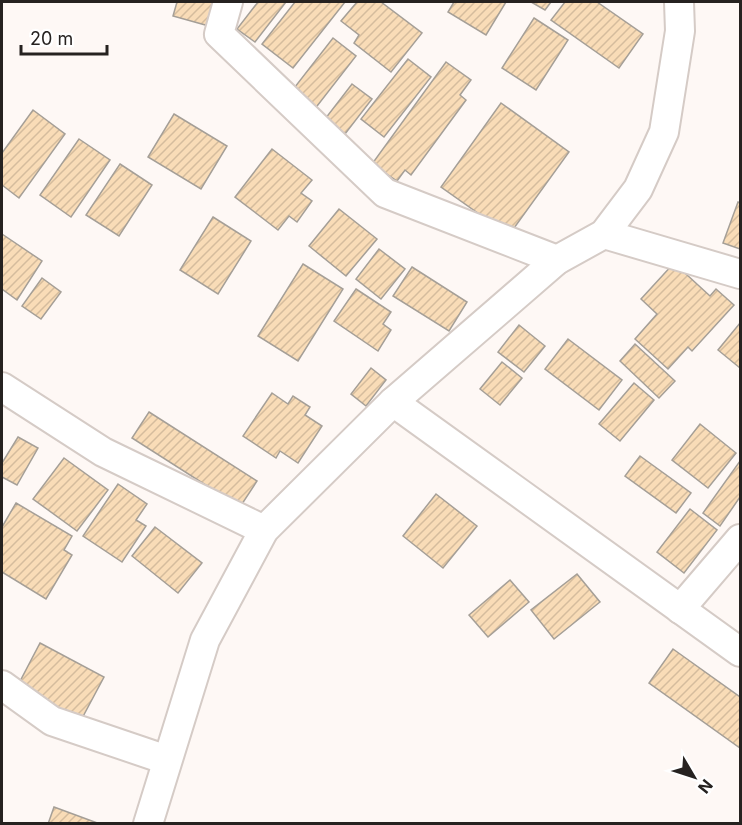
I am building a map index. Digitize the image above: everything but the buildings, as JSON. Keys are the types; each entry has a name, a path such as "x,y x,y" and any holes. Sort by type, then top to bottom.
{"street":[{"path":"228,2 219,34 385,193 557,260"},
{"path":"148,824 204,640 264,530 393,402 557,260 604,234 638,189 664,132 680,31 679,2"},
{"path":"604,234 741,274"},
{"path":"2,387 103,452 264,530"},
{"path":"393,402 741,652"},
{"path":"680,609 741,539"},
{"path":"2,685 52,722 167,760"}]}
